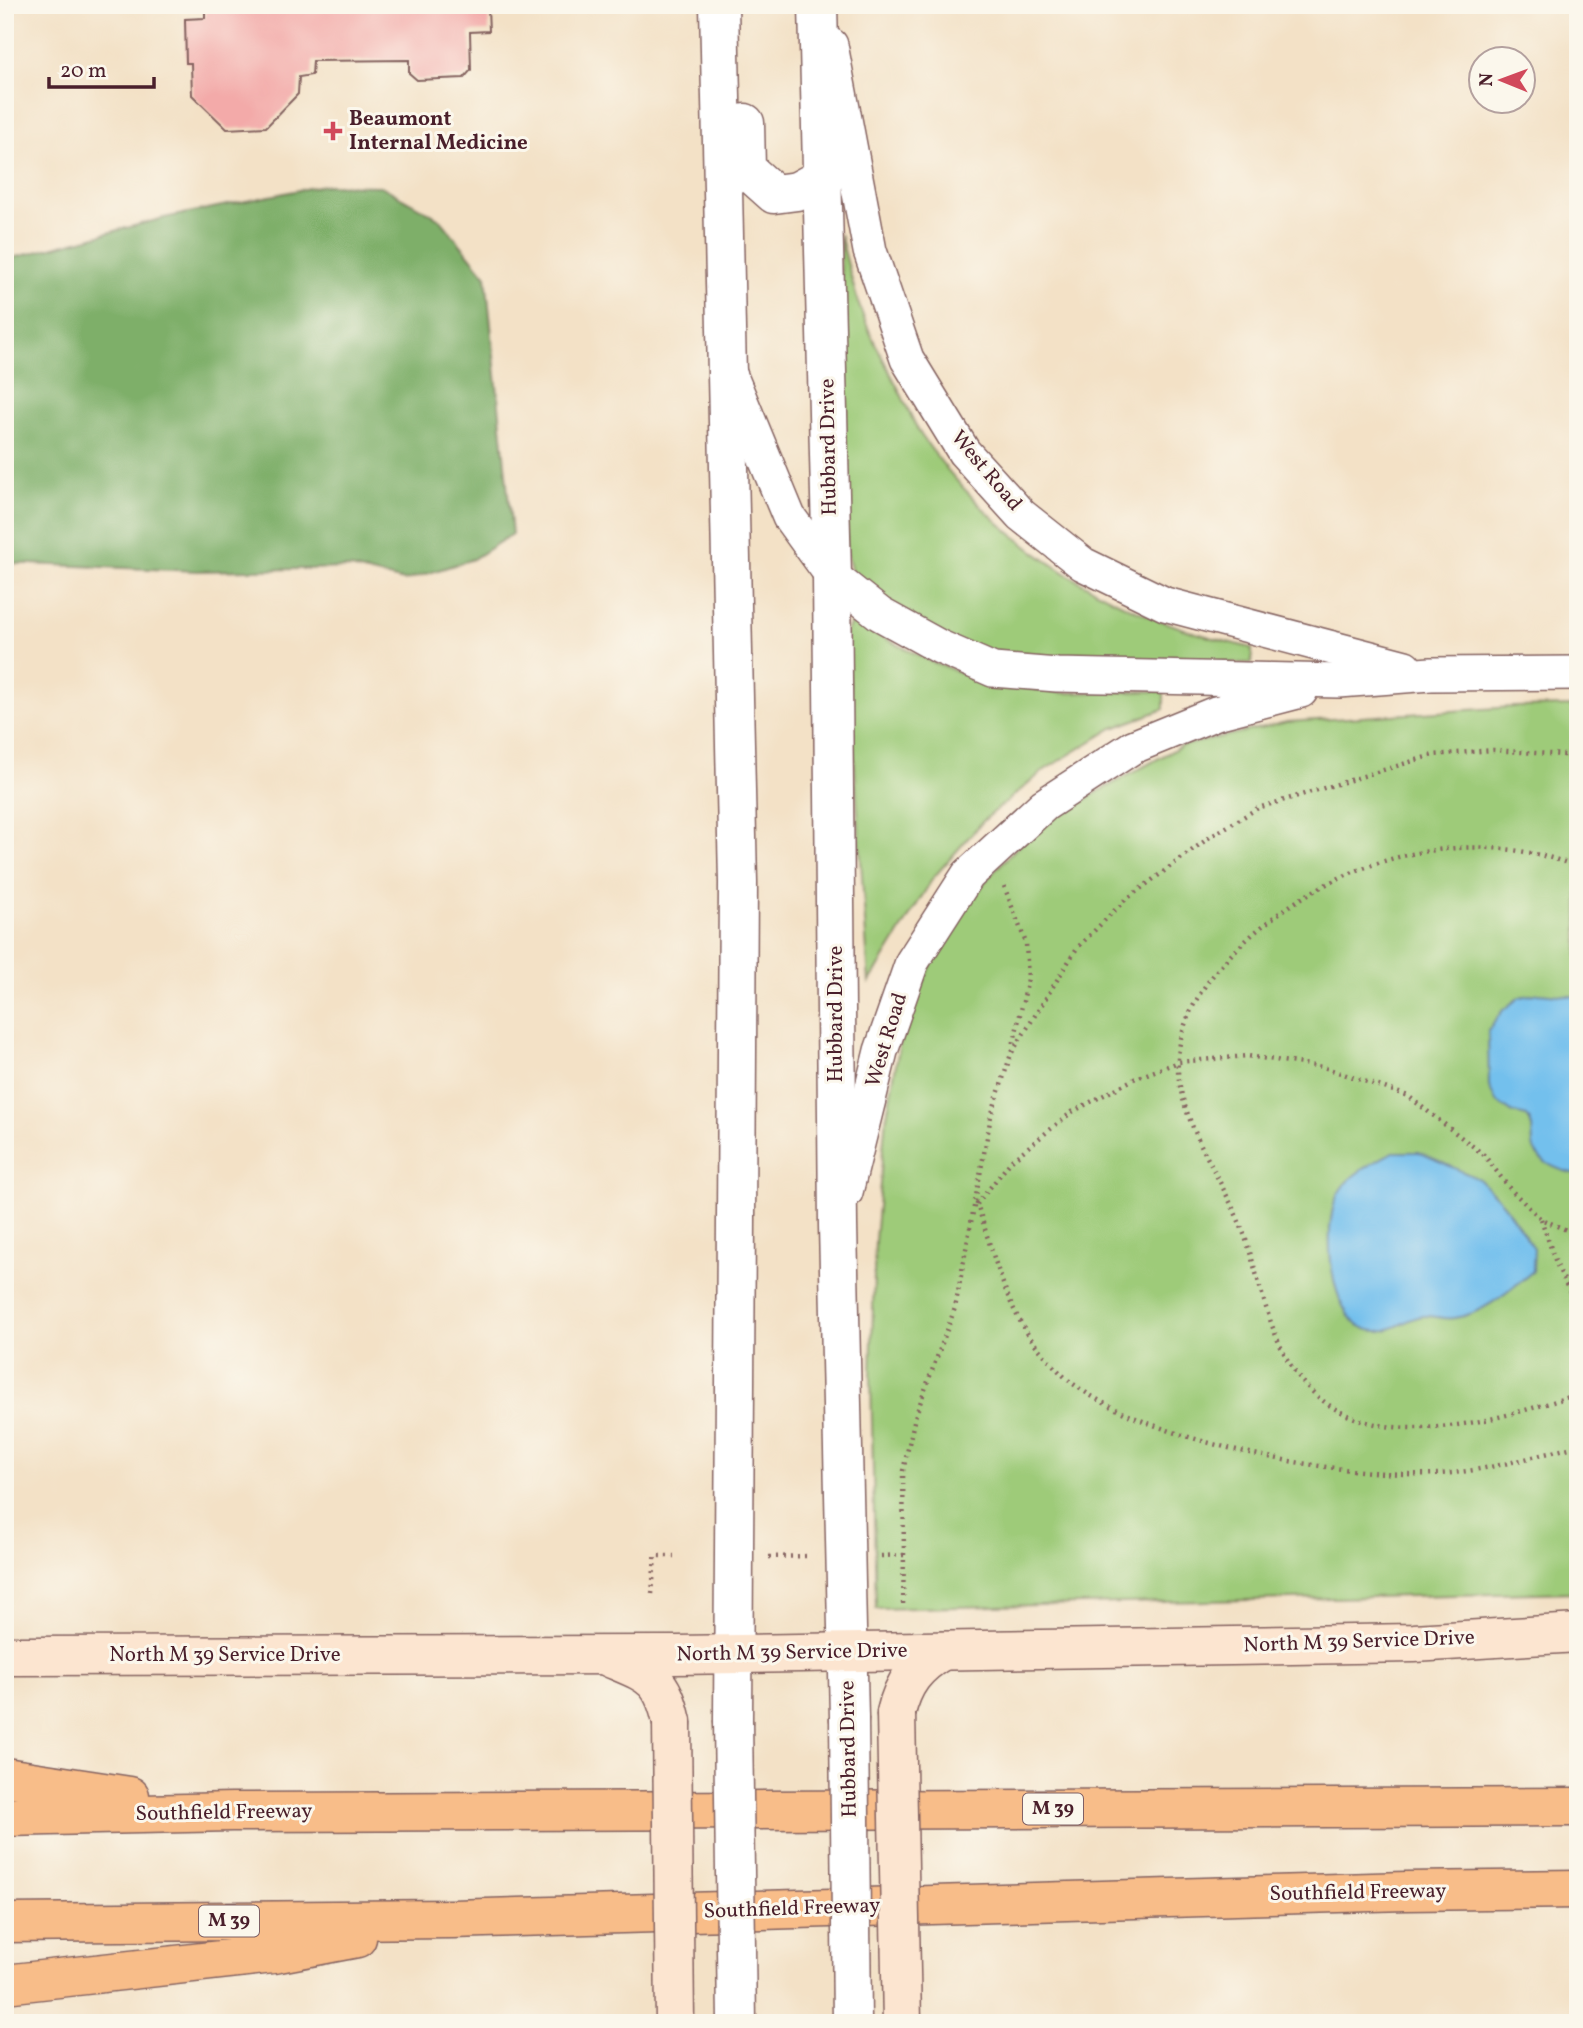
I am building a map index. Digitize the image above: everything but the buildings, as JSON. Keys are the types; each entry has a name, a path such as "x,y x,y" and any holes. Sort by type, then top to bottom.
{"highway":[{"path":"5,1777 232,1812"},
{"name":"Southfield Freeway","path":"5,1817 232,1812 1578,1807"},
{"name":"Southfield Freeway","path":"5,1923 453,1919 1378,1891 1578,1889"},
{"path":"5,1984 273,1954 453,1919"}],"main road":[{"name":"North M 39 Service Drive","path":"5,1656 942,1651 1413,1643 1578,1633"},
{"path":"902,2023 896,1713 908,1679 921,1663 942,1651"},
{"path":"601,1654 649,1674 666,1695 672,1722 675,2023"}],"street":[{"path":"719,5 738,883 732,1654 737,2023"},
{"path":"742,5 746,169 774,194 797,191 822,177"},
{"name":"West Road","path":"821,5 870,251 907,359 964,452 1021,515 1083,564 1165,604 1431,674"},
{"name":"Hubbard Drive","path":"821,5 822,177 832,576 838,1225 848,1652 852,2023"},
{"name":"West Road","path":"726,365 789,517 832,576 880,614 940,647 993,670 1057,675 1339,681 1431,674 1578,673"},
{"name":"West Road","path":"838,1225 881,1051 912,962 968,875 1044,805 1133,747 1216,713 1339,681"}],"path":[{"path":"1011,1054 1077,948 1124,901 1210,837 1258,808 1433,755 1493,750 1578,756"},
{"path":"1578,867 1549,855 1504,848 1479,848 1411,853 1352,870 1298,897 1263,923 1224,962 1198,996 1180,1036 1178,1062 1180,1087 1194,1128 1243,1233 1276,1329 1295,1371 1320,1401 1359,1422 1401,1430 1504,1416 1578,1394"},
{"path":"903,1605 903,1471 915,1417 955,1307 977,1203 991,1115 1011,1054 1028,979 1026,943 1008,890 985,860"},
{"path":"977,1203 1012,1160 1062,1119 1134,1079 1178,1062 1248,1056 1323,1067 1408,1096 1484,1155 1511,1190 1541,1219 1578,1235"},
{"path":"977,1203 1014,1309 1037,1346 1072,1383 1120,1411 1163,1428 1259,1455 1398,1474 1440,1474 1480,1468 1578,1446"},
{"path":"1541,1219 1556,1264 1578,1310"},
{"path":"873,1557 904,1555"},
{"path":"652,1594 655,1556 674,1556"},
{"path":"761,1557 816,1556"}],"green space":[{"path":"323,185 381,186 440,219 486,276 512,534 473,559 404,581 351,568 197,571 5,563 5,260 164,218"},
{"path":"840,234 863,316 918,430 953,476 988,513 1025,545 1109,598 1202,635 1252,648 1252,663 1042,662 996,656 949,640 865,590 851,569 846,549"},
{"path":"852,622 930,661 988,683 1064,693 1164,691 1164,709 1113,728 1046,769 983,821 933,878 869,983 846,632"},
{"path":"1578,706 1578,1592 876,1609 871,1377 875,1240 885,1127 903,1025 946,934 987,879 1038,825 1181,746 1287,722 1513,707"}],"water":[{"path":"1540,993 1578,997 1578,1174 1559,1169 1541,1159 1534,1149 1527,1116 1513,1113 1496,1101 1489,1087 1488,1031 1503,1010 1520,997"},
{"path":"1393,1152 1419,1152 1479,1179 1501,1201 1534,1248 1533,1271 1497,1300 1466,1316 1423,1316 1393,1328 1377,1331 1358,1325 1348,1315 1334,1281 1331,1219 1335,1202 1346,1183"}],"place":[{"name":"Beaumont Internal Medicine","path":"333,131"}]}
